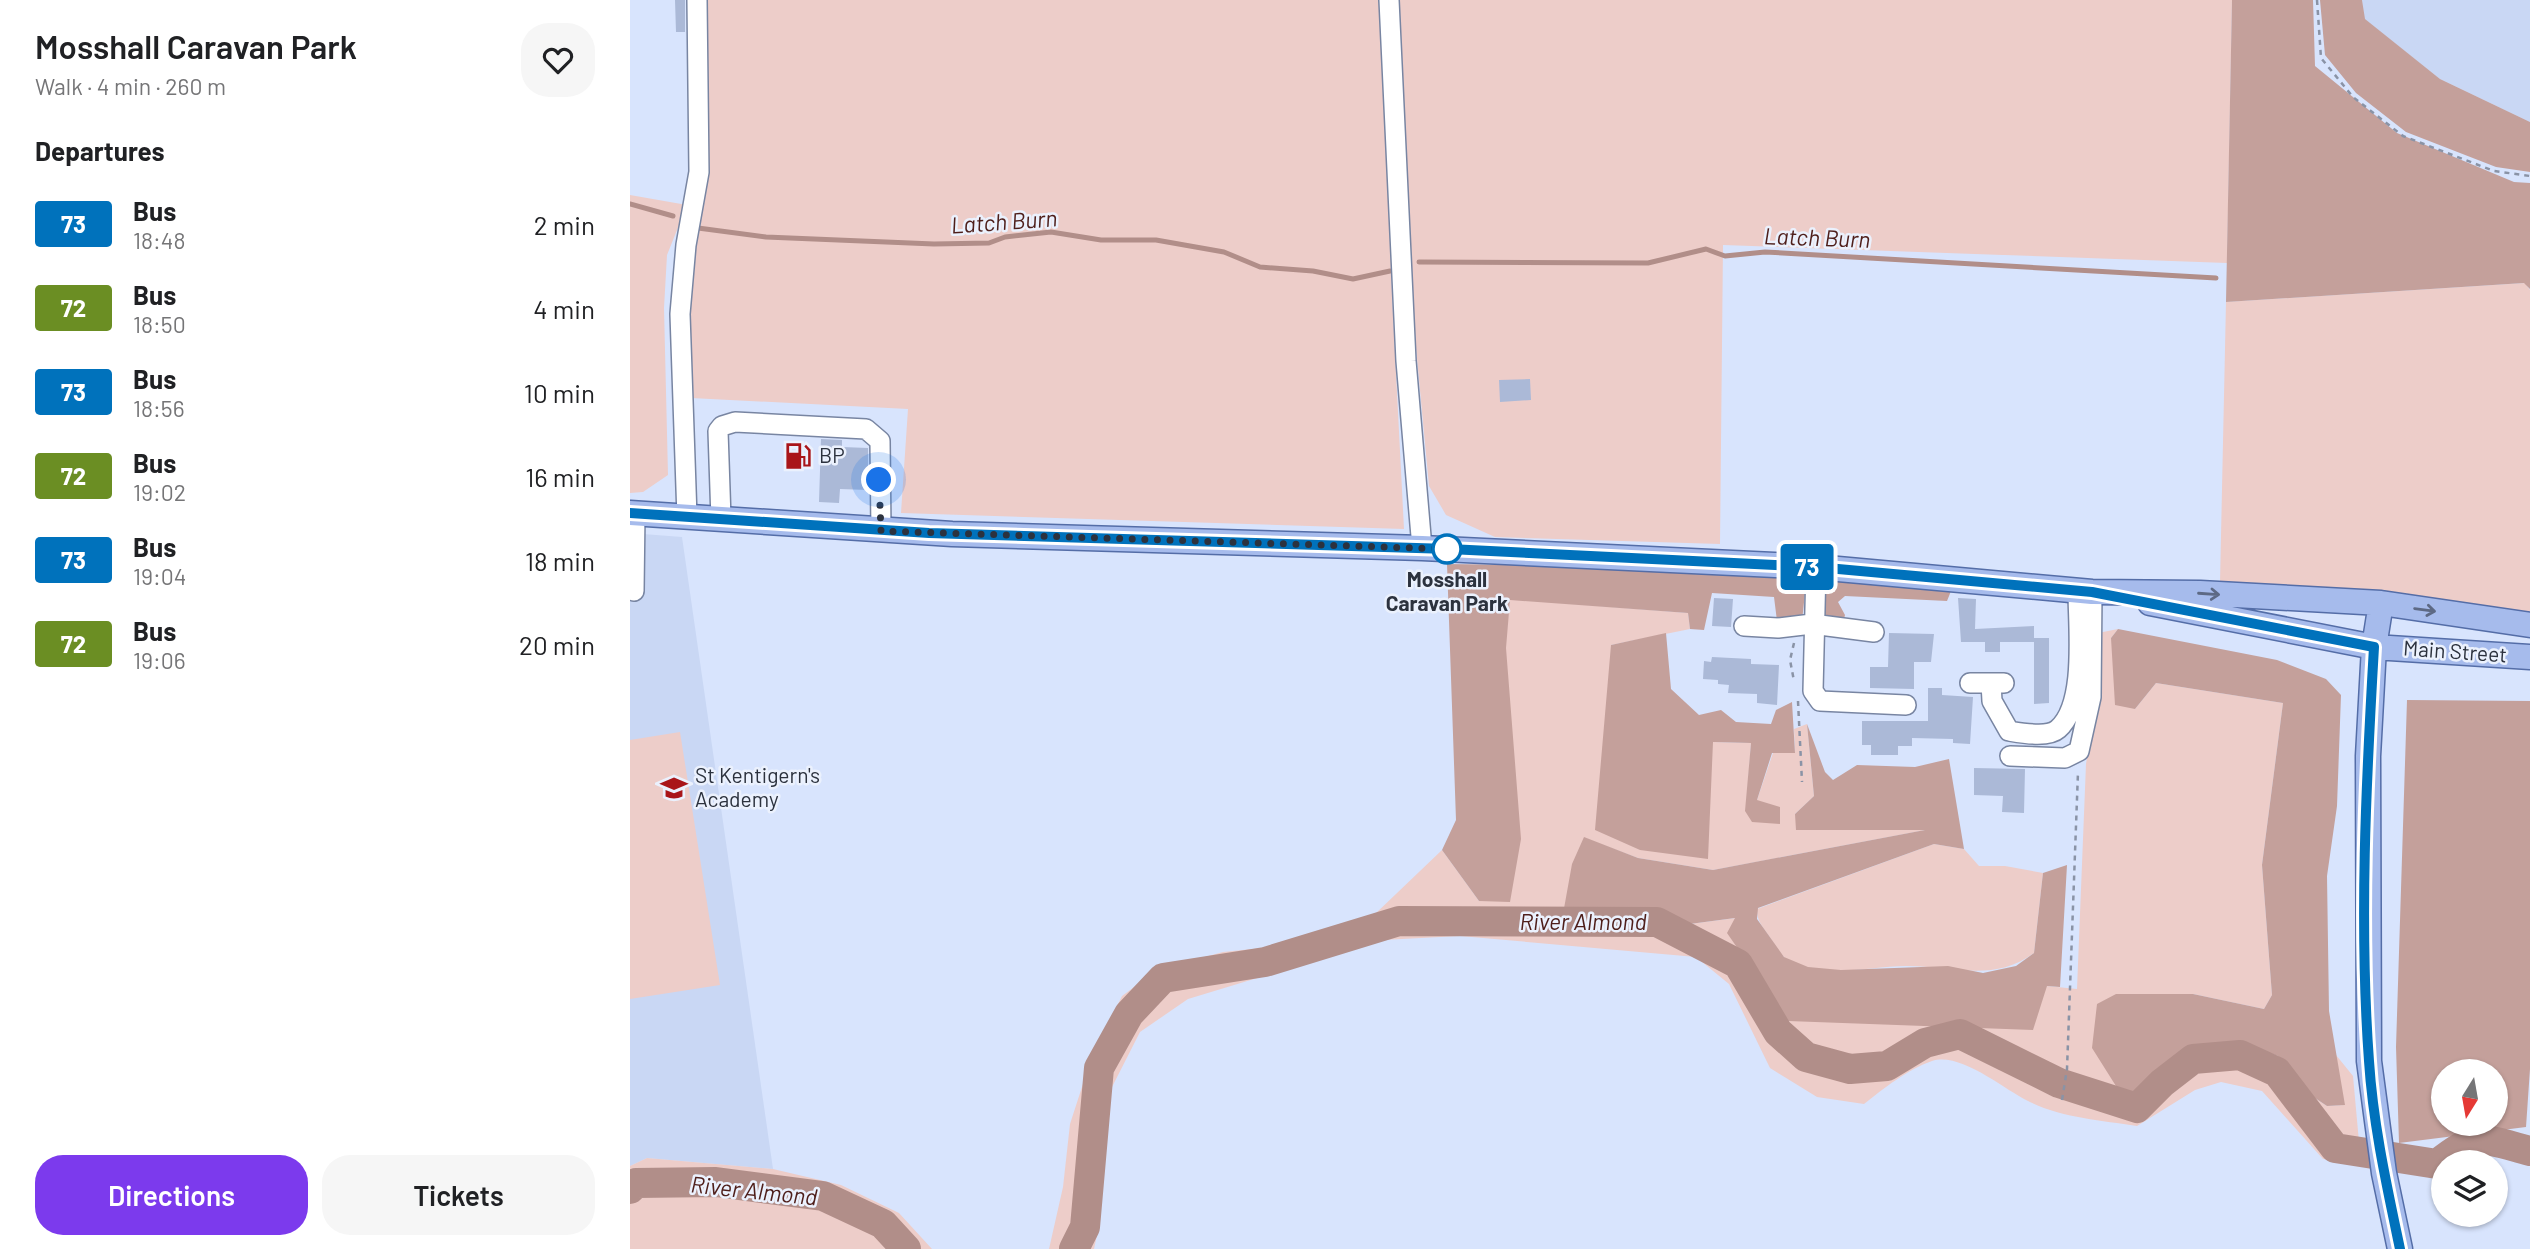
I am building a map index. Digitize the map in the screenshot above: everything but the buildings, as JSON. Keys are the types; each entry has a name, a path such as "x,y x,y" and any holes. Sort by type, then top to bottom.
{"main road":[{"name":"Main Street","path":"632,513 881,531 1422,548 1816,567 2085,592 2378,625 2530,657"},
{"name":"Main Street","path":"2085,592 2200,593 2309,601 2378,625 2530,625"},
{"path":"2378,625 2368,755 2366,928 2369,1061 2384,1172 2400,1249"}],"lane":[{"path":"687,517 680,314 686,245 699,172 697,0"},
{"path":"1389,0 1406,360 1422,548"},
{"path":"721,519 718,431 722,426 735,422 866,429 880,441 881,531"},
{"path":"632,513 634,591"},
{"path":"1816,567 1806,626 1812,683 1819,701 1906,705"},
{"path":"1970,683 1998,683 1992,701 2009,730 2050,733 2059,729 2079,690 2085,592"},
{"path":"2010,756 2065,758 2079,751 2091,697 2085,592"},
{"path":"1744,626 1806,626 1874,632"}],"path":[{"path":"2316,0 2321,58 2353,97 2403,136 2494,171 2530,176"},
{"path":"1802,782 1800,711 1790,660 1806,626"},
{"path":"2062,1100 2067,1069 2079,751"}],"shaded area":[{"path":"704,0 1383,0 1392,295 1404,529 901,513 908,409 691,398 690,299"},
{"path":"1399,0 2232,0 2227,263 1723,245 1720,544 1495,537 1446,515 1429,486 1413,316"},
{"path":"2232,0 2313,0 2315,66 2397,133 2514,182 2530,183 2530,289 2524,283 2226,302"},
{"path":"2320,0 2362,0 2365,19 2440,79 2530,122 2530,172 2496,167 2406,132 2356,93 2325,55"},
{"path":"2362,0 2530,0 2530,122 2440,79 2364,19"},
{"path":"630,195 687,205 667,255 664,308 668,475 643,492 630,493"},
{"path":"2525,283 2530,290 2530,619 2220,583 2226,302"},
{"name":"St Kentigern's Academy","path":"630,533 682,537 773,1169 647,1158 630,1166"},
{"path":"1447,564 1685,567 1797,575 1805,593 1802,621 1777,621 1774,597 1712,593 1704,630 1690,629 1688,613 1510,600 1506,648 1521,839 1510,902 1479,901 1442,850 1456,820"},
{"path":"1843,579 1951,591 1947,601 1845,596 1838,602 1845,615 1843,623 1824,616 1820,591 1828,581"},
{"path":"1510,599 1688,613 1690,629 1611,645 1713,742 1751,743 1746,811 1757,800 1773,753 1795,752 1794,729 1807,724 1814,796 1795,814 1931,829 1713,870 1638,858 1584,838 1682,925 1736,918 1788,1021 2047,986 2077,989 2086,764 2098,688 2098,633 2118,629 2111,638 2135,709 2156,683 2283,703 2262,865 2272,995 2264,1009 2193,994 2137,1098 2191,1051 2245,1044 2278,1056 2306,1092 2327,1106 2344,1105 2336,1055 2353,1076 2361,1164 2323,1159 2262,1091 2221,1082 2195,1090 2137,1126 2081,1118 2041,1107 1982,1073 1956,1062 1943,1060 1932,1061 1914,1069 1864,1104 1817,1097 1770,1068 1729,984 1696,957 1460,936 1383,940 1188,999 1140,1032 1111,1089 1104,1131 1100,1221 1094,1249 1049,1249 1063,1187 1070,1124 1092,1056 1122,996 1157,970 1223,952 1301,944 1374,915 1442,850 1479,901"},
{"path":"2118,629 2277,660 2326,679 2341,695 2337,806 2327,876 2329,1011 2345,1105 2327,1106 2306,1092 2278,1056 2245,1044 2191,1051 2137,1098 2121,1094 2092,1048 2097,1004 2116,994 2193,994 2264,1009 2272,995 2262,865 2283,703 2156,683 2135,709 2115,705 2111,638"},
{"path":"1666,633 1671,689 1699,715 1721,710 1736,722 1771,724 1776,710 1792,702 1795,753 1772,753 1757,800 1780,807 1780,824 1752,822 1745,811 1751,743 1713,742 1708,859 1640,850 1595,830 1611,645"},
{"path":"2407,700 2530,701 2530,1069 2526,1127 2508,1129 2508,1059 2431,1059 2431,1136 2455,1136 2399,1143 2396,1047"},
{"path":"1807,724 1825,772 1833,780 1857,765 1915,767 1949,759 1964,849 1934,844 1758,908 1757,919 1784,957 1808,967 1841,970 1948,966 1983,973 2016,966 2034,953 2043,873 2067,865 2060,987 2047,986 2033,1030 1788,1021 1727,933 1735,918 1682,925 1563,914 1572,864 1584,837 1638,858 1713,870 1925,830 1796,830 1795,814 1814,796"},
{"path":"680,732 720,985 630,999 630,740"},
{"path":"1934,844 1964,849 1979,866 2005,866 2043,873 2034,953 2003,968 1988,970 1906,966 1828,971 1798,965 1785,958 1759,920 1757,909"},
{"path":"647,1158 773,1169 841,1185 899,1213 932,1249 630,1249 630,1166"}],"waterway":[{"name":"Latch Burn","path":"630,204 673,216"},
{"name":"Latch Burn","path":"698,228 766,237 934,244 989,243 1005,237 1051,232 1101,240 1156,240 1224,252 1260,267 1313,271 1353,279 1390,271"},
{"name":"Latch Burn","path":"1419,262 1648,263 1706,249 1725,256 1765,252 2216,278"},
{"name":"River Almond","path":"1074,1249 1085,1227 1099,1068 1129,1014 1163,978 1265,962 1399,921 1657,922 1738,964 1778,1032 1806,1057 1850,1069 1887,1066 1925,1043 1960,1034 2059,1083 2137,1108 2162,1083 2193,1059 2240,1055 2277,1072 2335,1148 2437,1164 2472,1142 2490,1141 2530,1151"},
{"name":"River Almond","path":"630,1189 636,1183 716,1182 823,1196 883,1224 906,1249"}],"bus line":[{"name":"73","path":"630,513 881,531 1449,549 1816,567 2092,592 2374,647 2368,755 2366,928 2369,1061 2384,1172 2400,1249"}],"place":[{"name":"BP","path":"798,456"},
{"name":"Mosshall Caravan Park","path":"1447,549"},
{"name":"St Kentigern's Academy","path":"674,788"}],"route":[{"path":"879,480 881,531 1447,549"}]}
